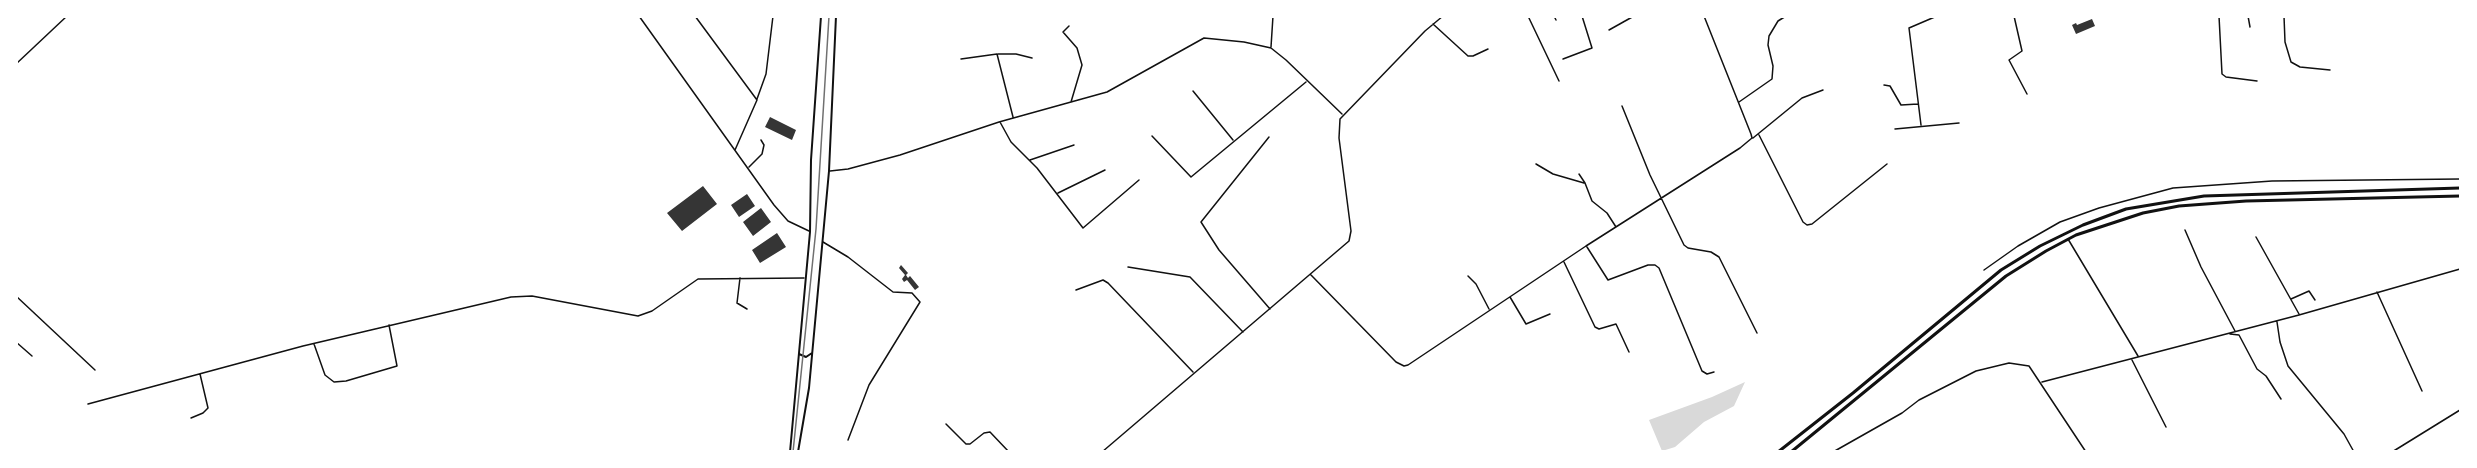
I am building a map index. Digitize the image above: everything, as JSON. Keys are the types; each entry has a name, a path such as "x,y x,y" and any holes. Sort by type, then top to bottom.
{"highway":[{"path":"1778,452 2001,270 2040,246 2083,225 2126,209 2168,200 2204,196 2460,188"},
{"path":"1791,452 2006,276 2068,239 2107,223 2179,206 2246,201 2460,196"}],"main road":[{"path":"790,452 810,231 811,160 821,16"},
{"path":"798,452 809,388 829,171 836,16"},
{"path":"799,354 806,357 812,353"}],"street":[{"path":"16,64 66,16"},
{"path":"639,16 788,221 810,231"},
{"path":"695,16 757,100"},
{"path":"735,151 757,100 768,60 773,16"},
{"path":"1271,48 1273,16"},
{"path":"1102,452 1347,243 1351,235 1339,124 1343,115 1443,16"},
{"path":"1528,16 1559,81"},
{"path":"1554,16 1556,20"},
{"path":"1563,59 1592,48 1582,16"},
{"path":"1609,30 1634,16"},
{"path":"1704,16 1752,138"},
{"path":"1738,103 1772,79 1773,66 1768,45 1769,36 1778,21 1786,16"},
{"path":"1921,126 1909,28 1936,16"},
{"path":"2014,16 2022,51 2009,60 2027,94"},
{"path":"2219,16 2222,74 2226,77 2257,81"},
{"path":"2248,16 2250,27"},
{"path":"2284,16 2285,42 2291,62 2300,67 2330,70"},
{"path":"1433,24 1468,56 1488,49"},
{"path":"1069,26 1063,32 1077,48 1082,65 1071,102"},
{"path":"829,171 848,169 900,155 999,122 1113,90 1204,38 1244,42 1271,48 1343,115"},
{"path":"998,54 1014,118"},
{"path":"961,59 998,54 1016,54 1032,58"},
{"path":"1152,136 1191,177 1307,81"},
{"path":"1884,85 1890,86 1901,105 1919,104"},
{"path":"1311,275 1396,362 1404,366 1759,135 1802,98 1823,90"},
{"path":"1193,91 1234,141"},
{"path":"1622,106 1661,198 1685,246 1711,252 1719,257 1757,333"},
{"path":"999,122 1011,142 1030,160 1083,228 1139,180"},
{"path":"1894,129 1959,123"},
{"path":"1759,135 1803,222 1807,225 1812,224 1887,164"},
{"path":"1269,137 1201,222 1219,250 1270,309"},
{"path":"748,168 763,152 764,145 761,140"},
{"path":"1030,160 1074,145"},
{"path":"1536,164 1553,174 1585,183"},
{"path":"1057,194 1105,170"},
{"path":"1579,174 1592,201 1606,213 1617,228"},
{"path":"1984,270 2018,246 2060,222 2099,207 2173,188 2272,181 2460,179"},
{"path":"2186,230 2201,267 2235,332"},
{"path":"2256,237 2299,315"},
{"path":"2068,239 2138,357"},
{"path":"822,242 848,257 893,292 912,293 920,302 869,385 849,440"},
{"path":"1586,246 1608,280 1648,265 1655,265 1659,268 1702,371 1707,374 1714,372"},
{"path":"1563,262 1595,327 1599,329 1616,324 1629,352"},
{"path":"1128,267 1190,277 1244,332"},
{"path":"2042,382 2277,321 2460,269"},
{"path":"1468,276 1476,284 1490,310"},
{"path":"740,278 737,303 747,309"},
{"path":"88,404 314,343 523,295 633,316 644,315 698,279 805,278"},
{"path":"1076,290 1106,281 1194,373"},
{"path":"2291,300 2309,291 2315,300"},
{"path":"2377,292 2422,391"},
{"path":"16,296 95,370"},
{"path":"1510,297 1526,324 1550,314"},
{"path":"2277,321 2280,342 2288,366 2344,434 2354,452"},
{"path":"314,343 325,375 334,381 346,381 397,366 389,325"},
{"path":"2229,333 2239,336 2257,369 2266,376 2281,399"},
{"path":"16,342 32,356"},
{"path":"2132,359 2166,427"},
{"path":"1833,452 1902,413 1919,400 1980,369 2009,363 2026,364 2042,382 2086,452"},
{"path":"190,418 203,413 208,408 200,373"},
{"path":"2392,452 2460,410"},
{"path":"946,424 966,444 990,432 1009,452"},
{"path":"2402,447 2404,452"}],"shaded area":[{"path":"1745,382 1734,406 1704,422 1675,447 1662,451 1649,420 1712,397"}],"building":[{"path":"2092,19 2095,26 2076,34 2072,25"},
{"path":"770,117 796,130 792,140 765,127"},
{"path":"703,186 717,204 682,231 667,213"},
{"path":"747,194 755,206 739,217 731,205"},
{"path":"761,208 771,222 753,236 743,222"},
{"path":"777,233 786,247 760,263 752,250"},
{"path":"901,265 908,273 906,275 908,278 910,276 919,287 915,290 907,280 904,282 902,279 905,275 899,268"}],"tram line":[{"path":"793,452 816,229 829,16"}]}
